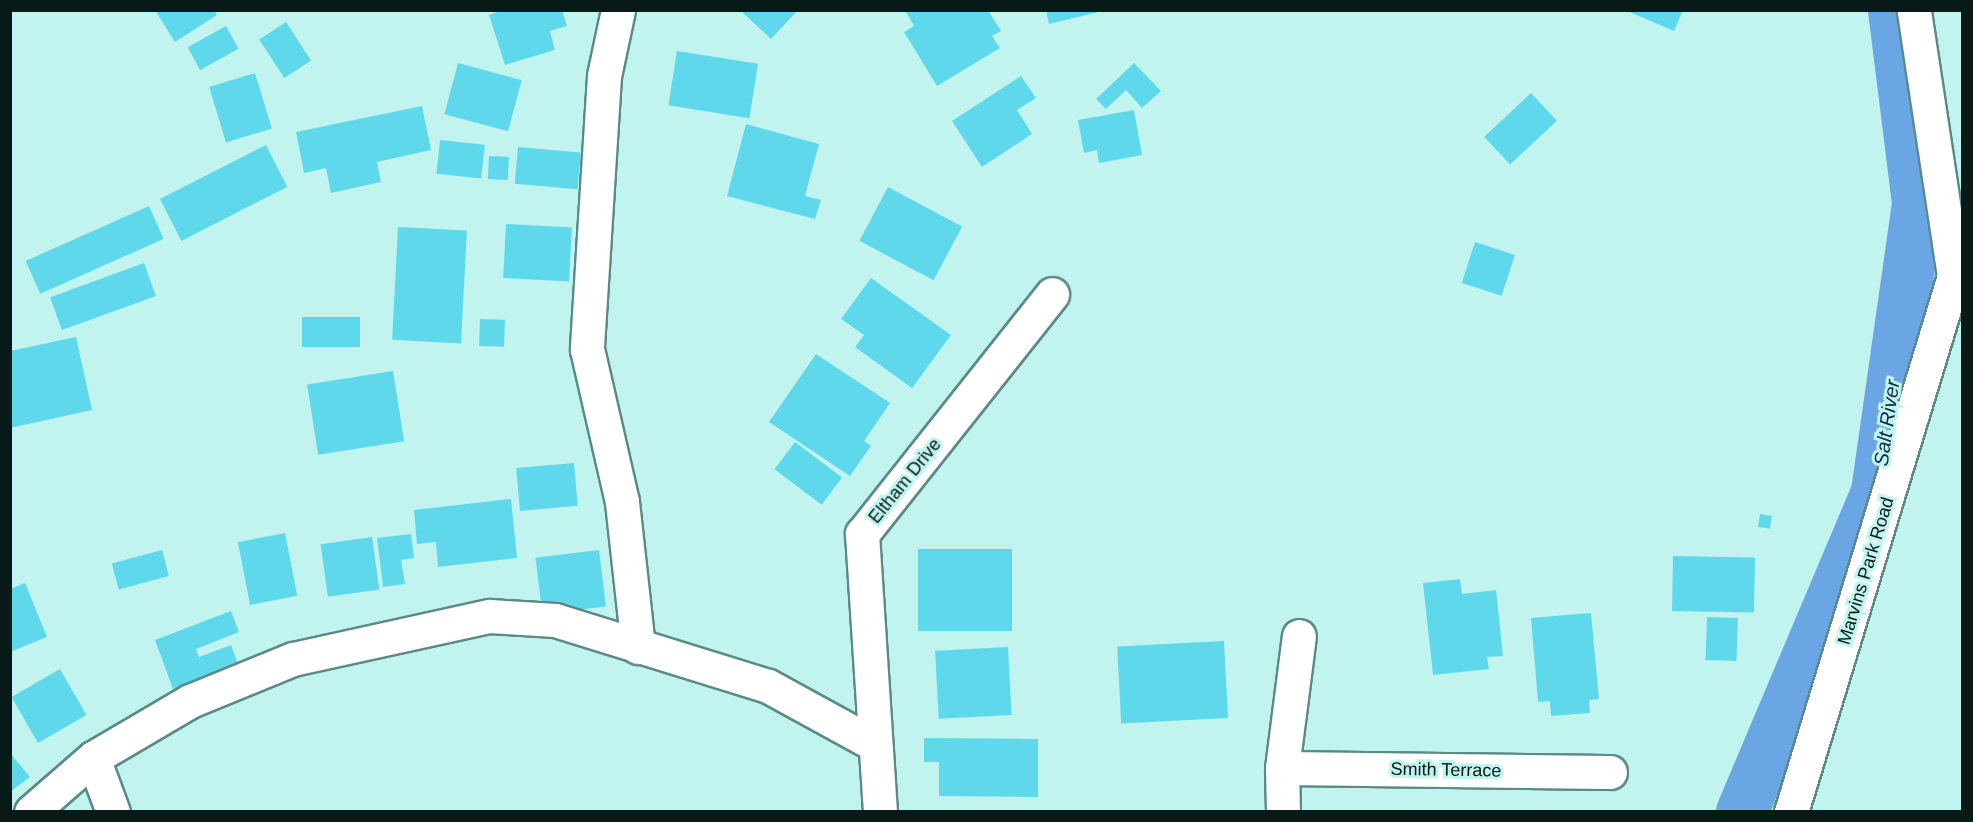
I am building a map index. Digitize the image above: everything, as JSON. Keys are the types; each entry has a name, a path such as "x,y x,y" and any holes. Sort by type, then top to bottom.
{"street":[{"name":"Marvins Park Road","path":"1791,812 1954,276 1914,10"},
{"path":"616,12 604,76 587,349 622,502 638,647"},
{"name":"Eltham Drive","path":"880,812 862,534 1052,294"},
{"path":"31,812 93,758 190,701 293,659 408,629 489,616 555,620 768,686 874,744"},
{"path":"1283,812 1282,768 1299,636"},
{"path":"93,758 113,812"},
{"name":"Smith Terrace","path":"1282,768 1610,772"}],"building":[{"path":"155,10 214,10 217,15 175,42"},
{"path":"503,10 562,10 567,26 550,31 555,50 505,65 489,15"},
{"path":"740,10 798,10 771,39"},
{"path":"905,10 988,10 1001,31 992,36 1000,48 937,86 904,32 914,26"},
{"path":"1046,10 1103,10 1103,11 1049,24"},
{"path":"1625,10 1683,10 1674,31"},
{"path":"286,22 311,61 284,78 259,39"},
{"path":"226,26 239,49 200,70 188,47"},
{"path":"677,51 758,64 749,118 668,105"},
{"path":"458,63 522,80 508,131 444,114"},
{"path":"1134,63 1161,91 1142,108 1126,90 1106,109 1096,99"},
{"path":"255,73 272,128 226,142 209,87"},
{"path":"1021,76 1036,98 1017,110 1032,134 982,167 952,121"},
{"path":"1531,93 1557,121 1510,164 1484,137"},
{"path":"422,106 431,150 377,162 381,182 331,193 326,168 304,173 296,132"},
{"path":"1134,110 1142,155 1099,163 1097,150 1084,153 1078,120"},
{"path":"746,124 819,144 805,196 821,200 815,219 727,196"},
{"path":"440,140 485,145 481,179 436,174"},
{"path":"266,145 287,187 181,241 160,199"},
{"path":"518,147 581,152 578,189 515,184"},
{"path":"489,156 509,157 508,180 488,179"},
{"path":"888,187 962,226 934,280 859,241"},
{"path":"149,206 164,239 40,294 26,261"},
{"path":"506,224 572,227 569,281 503,278"},
{"path":"398,227 467,231 461,343 392,340"},
{"path":"1475,242 1515,255 1502,296 1462,283"},
{"path":"144,263 156,296 62,330 50,297"},
{"path":"871,278 951,335 912,388 855,347 864,335 841,319"},
{"path":"302,317 360,317 360,347 302,347"},
{"path":"480,319 505,320 504,347 479,346"},
{"path":"76,337 92,410 10,428 10,351"},
{"path":"816,354 890,403 864,441 871,446 850,476 769,422"},
{"path":"393,371 404,441 318,455 307,385"},
{"path":"795,442 842,478 822,505 775,469"},
{"path":"574,463 578,506 520,511 516,468"},
{"path":"511,499 517,558 438,567 436,542 417,544 414,510"},
{"path":"1760,514 1772,516 1770,529 1758,527"},
{"path":"285,533 297,596 250,605 238,542"},
{"path":"411,534 414,558 401,560 405,584 383,587 377,538"},
{"path":"372,537 379,589 328,597 321,544"},
{"path":"918,549 1012,549 1012,631 918,631"},
{"path":"162,550 169,576 119,590 112,563"},
{"path":"599,550 606,607 542,614 535,558"},
{"path":"1673,556 1755,557 1754,612 1672,611"},
{"path":"1460,579 1462,594 1496,590 1503,656 1487,657 1489,669 1433,675 1423,583"},
{"path":"25,583 47,637 10,652 10,589"},
{"path":"231,611 239,632 196,649 199,657 231,645 238,664 173,689 155,640"},
{"path":"1591,613 1599,699 1589,700 1590,713 1551,716 1550,701 1538,702 1531,618"},
{"path":"1707,617 1738,618 1736,661 1705,660"},
{"path":"1224,641 1228,718 1121,723 1117,647"},
{"path":"1008,647 1012,715 939,719 935,651"},
{"path":"60,669 86,715 38,743 12,697"},
{"path":"924,738 1038,739 1038,797 939,796 939,762 924,762"},
{"path":"10,753 30,777 10,792"}],"waterway":[{"name":"Salt River","path":"1742,812 1877,492 1918,203 1894,10"}]}
